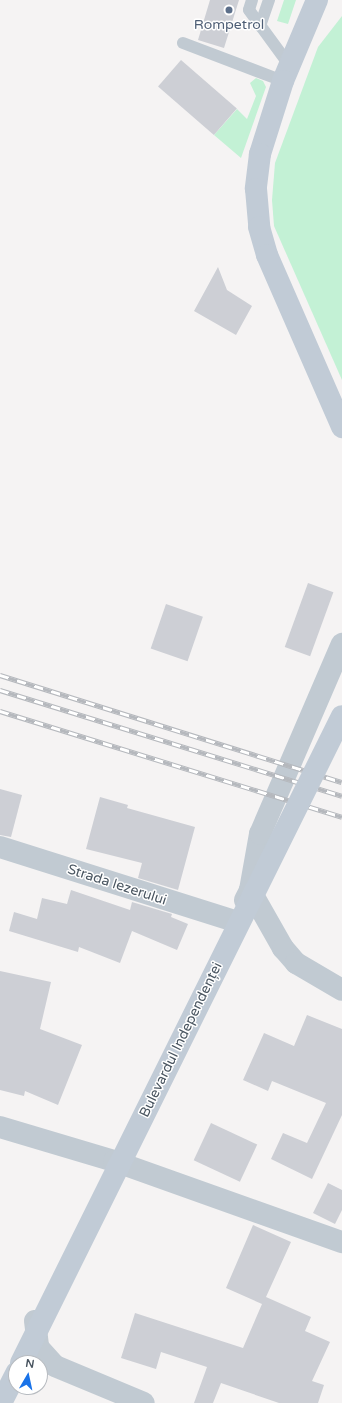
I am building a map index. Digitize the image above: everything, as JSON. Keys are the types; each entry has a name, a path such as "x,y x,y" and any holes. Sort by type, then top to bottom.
{"main road":[{"path":"317,0 287,73 260,154 256,189 259,227 278,283 342,427"},
{"name":"Bulevardul Independenței","path":"25,1355 342,716"},
{"path":"1,1403 8,1389"}],"street":[{"path":"144,1403 54,1366 38,1347 35,1320 250,890 260,834 342,644"},
{"name":"Strada Iezerului","path":"0,847 234,921"},
{"path":"250,890 283,948 296,963 342,990"},
{"path":"0,1127 114,1161 342,1242"}],"lane":[{"path":"252,0 248,10 260,26 287,73"},
{"path":"260,26 269,0"},
{"path":"183,43 287,73"}],"green space":[{"path":"284,0 296,0 288,24 277,21"},
{"path":"342,16 342,380 274,226 272,200 275,163 318,47"},
{"path":"256,78 263,81 266,87 241,158 214,135 237,109 247,119 256,96 250,83"}],"building":[{"path":"210,0 239,0 224,48 198,40"},
{"path":"181,60 237,109 214,135 158,86"},
{"path":"218,267 227,290 252,306 236,335 194,311"},
{"path":"308,583 333,592 310,656 285,647"},
{"path":"166,604 203,617 188,661 151,648"},
{"path":"0,789 22,795 11,837 0,835"},
{"path":"100,797 128,805 127,808 195,827 178,890 138,878 142,863 86,849"},
{"path":"71,890 130,910 132,902 172,914 171,917 188,924 177,950 132,931 120,963 79,947 78,952 9,931 14,912 37,919 42,898 67,904"},
{"path":"0,971 51,982 40,1029 82,1045 58,1105 25,1091 24,1096 0,1090"},
{"path":"307,1015 342,1029 342,1115 312,1179 271,1159 283,1133 307,1143 326,1103 272,1081 268,1091 243,1080 264,1033 294,1046"},
{"path":"211,1123 257,1145 240,1182 194,1160"},
{"path":"328,1183 342,1190 342,1210 335,1224 313,1213"},
{"path":"253,1225 291,1242 266,1297 311,1317 305,1331 330,1342 312,1381 324,1385 318,1403 279,1403 221,1383 213,1403 194,1403 207,1367 161,1352 156,1369 121,1358 135,1313 243,1348 262,1304 226,1288"}],"railway":[{"path":"0,675 342,782"},
{"path":"0,690 342,796"},
{"path":"0,711 342,817"}],"place":[{"name":"Rompetrol","path":"229,10"}]}
